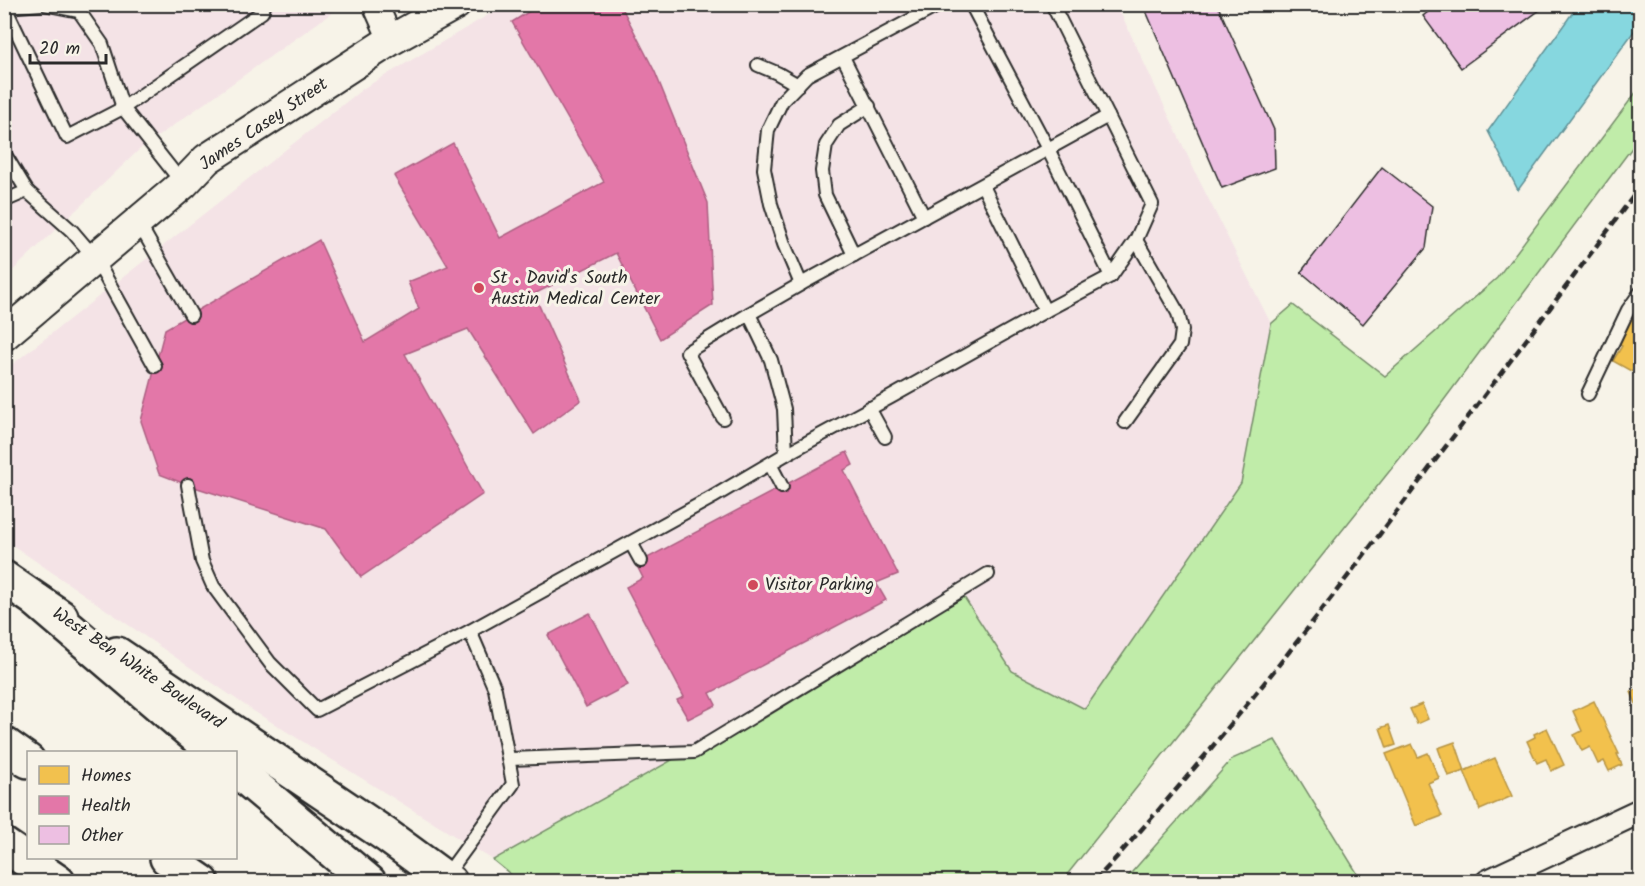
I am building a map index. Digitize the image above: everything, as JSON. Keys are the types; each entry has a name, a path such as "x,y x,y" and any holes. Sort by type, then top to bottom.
{"main road":[{"name":"West Ben White Boulevard","path":"4,578 377,829 447,880"},
{"path":"37,601 212,751"},
{"path":"4,744 27,760"},
{"path":"237,772 369,882"},
{"path":"4,845 58,882"},
{"path":"168,859 202,882"}],"street":[{"path":"375,4 391,40"},
{"name":"James Casey Street","path":"4,335 183,184 207,159 391,40 456,4"},
{"path":"1488,882 1639,814"}],"lane":[{"path":"183,184 123,108 102,45 79,11 43,4 5,6 67,137 123,108 262,12 266,4"},
{"path":"801,285 784,244 770,199 764,169 768,130 782,101 807,75 941,4"},
{"path":"971,4 1048,149 1111,276"},
{"path":"188,485 202,561 213,586 270,663 317,711 631,543 786,454 1111,276 1136,240 1152,204 1052,4"},
{"path":"843,57 924,217"},
{"path":"758,64 798,85"},
{"path":"854,255 825,195 822,171 826,145 839,125 869,106"},
{"path":"723,418 687,352 854,255 1108,116"},
{"path":"4,153 27,191 72,231 95,258 155,366"},
{"path":"983,186 1045,311"},
{"path":"759,188 770,199"},
{"path":"4,201 27,191"},
{"path":"138,222 191,315"},
{"path":"1125,422 1180,345 1182,330 1178,314 1136,240"},
{"path":"1588,394 1628,310 1641,292"},
{"path":"749,314 771,360 784,409 786,454"},
{"path":"869,408 885,437"},
{"path":"770,464 782,487"},
{"path":"631,543 640,561"},
{"path":"510,759 694,752 988,574"},
{"path":"447,880 513,784 495,689 470,631"}],"shaded area":[{"path":"5,5 343,5 140,149 5,278"},
{"path":"505,5 1117,5 1198,178 1271,324 1241,483 1085,709 1012,671 964,597 493,860 252,710 5,540 5,370 364,88"}],"green space":[{"path":"1640,87 1640,137 1412,443 1062,881 520,882 493,860 964,597 1012,671 1085,709 1241,483 1271,324 1293,305 1385,376 1497,278"},
{"path":"1275,740 1362,881 1124,881 1232,759"}],"water":[{"path":"1578,5 1640,5 1640,23 1518,190 1488,131"}],"building: Homes":[{"path":"1633,306 1640,311 1640,376 1613,361 1622,346 1615,338"},
{"path":"1640,688 1640,713 1631,692"},
{"path":"1594,701 1622,765 1609,771 1604,761 1598,764 1590,747 1582,751 1574,735 1582,731 1573,711"},
{"path":"1422,704 1428,719 1417,724 1410,709"},
{"path":"1389,725 1396,745 1387,748 1380,728"},
{"path":"1547,728 1564,765 1551,771 1546,759 1537,763 1527,741 1535,737 1534,734"},
{"path":"1455,742 1465,771 1448,776 1438,748"},
{"path":"1412,744 1418,757 1428,753 1439,778 1428,783 1442,816 1416,826 1386,754"},
{"path":"1495,758 1512,796 1480,810 1464,771"}],"building: Health":[{"name":"St . David's South Austin Medical Center","path":"541,4 620,4 655,72 708,203 713,305 660,339 616,253 534,294 581,400 534,434 468,329 405,354 483,494 361,577 326,529 159,474 141,421 165,329 319,240 365,342 419,309 408,282 448,266 394,176 453,143 500,238 604,182 512,22"},
{"name":"Visitor Parking","path":"847,452 853,465 844,470 898,574 876,583 886,600 710,693 716,705 688,719 677,700 684,697 626,587 643,578 636,564"},
{"path":"590,613 628,685 586,707 548,635"}],"building: Other":[{"path":"1143,4 1217,4 1274,130 1275,168 1222,188"},
{"path":"1438,4 1548,4 1461,68 1423,16"},
{"path":"1382,167 1432,206 1426,248 1363,324 1301,272"}],"railway":[{"path":"1094,882 1182,783 1307,628 1640,187"}],"place":[{"name":"St . David's South Austin Medical Center","path":"479,288"},
{"name":"Visitor Parking","path":"753,585"}]}
